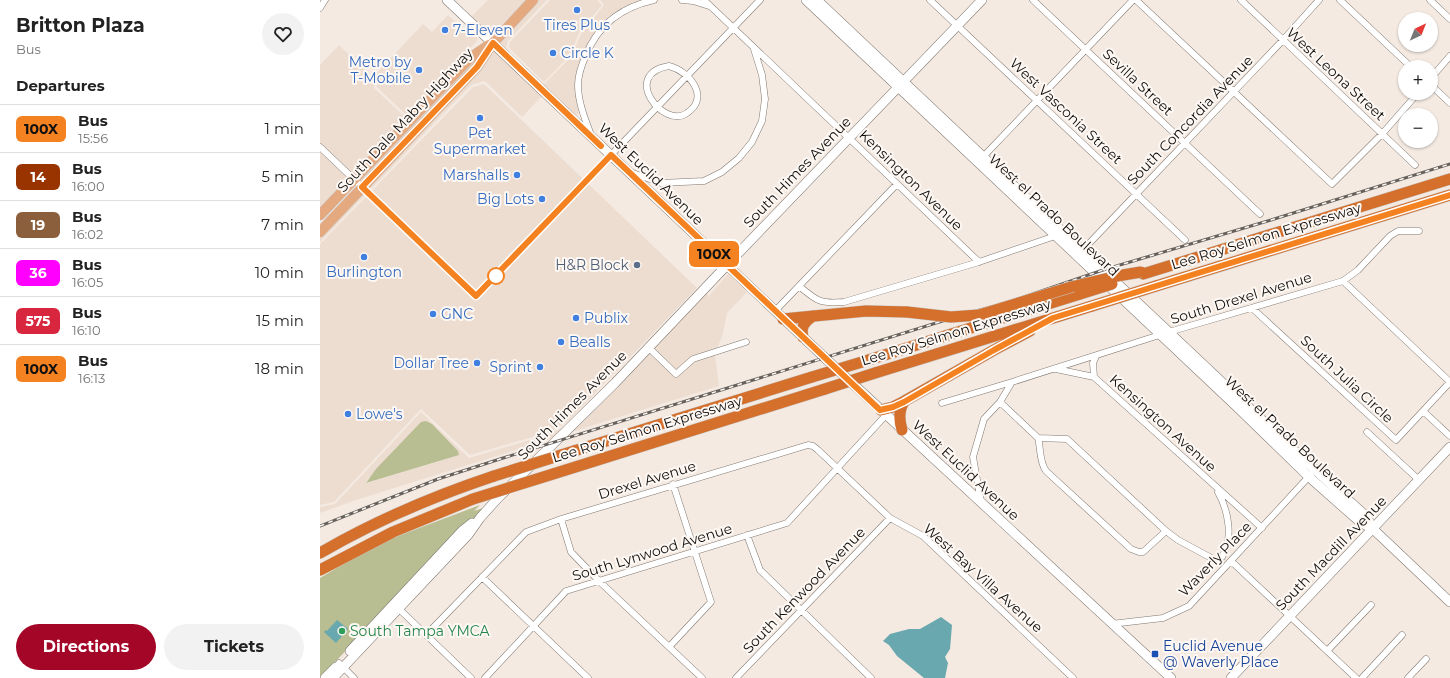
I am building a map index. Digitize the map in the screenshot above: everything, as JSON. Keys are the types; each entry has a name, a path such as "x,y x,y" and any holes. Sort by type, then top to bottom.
{"highway":[{"name":"Lee Roy Selmon Expressway","path":"320,553 358,532 403,511 448,492 494,476 1450,179"},
{"name":"Lee Roy Selmon Expressway","path":"320,570 399,529 473,499 1450,195"},
{"path":"779,315 813,316 866,311 907,312 951,317 979,315 1071,287 1117,276 1145,273"},
{"path":"803,337 803,326 808,319 813,316"},
{"path":"883,412 904,402 999,347 1053,318"},
{"path":"902,430 899,416 904,402"}],"main road":[{"name":"South Dale Mabry Highway","path":"320,232 477,67 493,43 534,0"},
{"name":"South Dale Mabry Highway","path":"320,215 470,58 493,43"}],"street":[{"path":"320,8 325,0"},
{"name":"West Euclid Avenue","path":"447,0 779,315 1171,678"},
{"path":"592,137 581,104 578,85 582,64 589,48 598,32 622,11 639,3 654,0"},
{"path":"682,0 693,1 711,7"},
{"name":"Kensington Avenue","path":"704,0 979,262"},
{"path":"611,155 760,0"},
{"name":"West el Prado Boulevard","path":"806,0 845,32 1312,473 1366,516 1373,529 1450,602"},
{"name":"West el Prado Boulevard","path":"818,0 845,32"},
{"name":"West Vasconia Street","path":"930,0 1185,240"},
{"name":"South Himes Avenue","path":"325,678 341,665 396,607 462,531 480,518 498,498 615,383 982,0"},
{"name":"Sevilla Street","path":"1033,0 1260,214"},
{"path":"980,160 1134,0 1332,184 1382,134 1412,100"},
{"name":"West Leona Street","path":"1241,0 1415,165"},
{"name":"South Concordia Avenue","path":"1079,253 1320,0"},
{"path":"1340,0 1404,60"},
{"path":"1430,0 1450,19"},
{"path":"628,171 661,183 704,181 722,172 739,158 752,142 762,121 765,99 762,75 754,48"},
{"path":"1438,70 1450,56"},
{"path":"669,66 678,68 687,75 696,89 697,97 695,105 682,116 670,115 653,102 647,90 648,79 654,70 669,66"},
{"path":"1438,92 1450,103"},
{"path":"320,147 362,187"},
{"path":"779,315 799,286 897,184"},
{"name":"South Drexel Avenue","path":"1012,382 1343,280 1358,270 1390,236 1398,231 1418,231"},
{"path":"799,286 816,300 825,303 844,302 979,262 1059,235"},
{"path":"1343,280 1450,382 1423,411 1450,436"},
{"name":"South Julia Circle","path":"1252,308 1396,440 1423,411"},
{"path":"648,347 676,374 693,359 746,342"},
{"name":"Kensington Avenue","path":"1094,377 1093,363 1096,356"},
{"name":"Kensington Avenue","path":"1055,368 1094,377 1262,528"},
{"path":"982,504 973,457 984,419 1000,402 1012,382"},
{"path":"942,403 1012,382"},
{"path":"1000,402 1038,438 1041,449 1042,465 1046,471 1132,549 1138,552 1144,552 1166,531"},
{"path":"837,469 883,412"},
{"path":"1367,432 1419,480"},
{"path":"1038,438 1067,439 1166,531 1178,540 1215,560 1222,557 1230,562 1290,616 1352,677"},
{"name":"Drexel Avenue","path":"426,635 526,532 560,519 673,484 808,445 818,450 837,469"},
{"name":"South Macdill Avenue","path":"1231,678 1450,447"},
{"name":"West Bay Villa Avenue","path":"837,469 890,518 923,536 1073,678"},
{"name":"South Lynwood Avenue","path":"485,678 566,591 787,523 837,469"},
{"name":"Waverly Place","path":"1111,624 1163,618 1189,606 1312,473"},
{"path":"669,647 711,602 673,484"},
{"name":"Kensington Avenue","path":"1215,486 1223,501 1228,525 1228,540 1222,557"},
{"name":"South Kenwood Avenue","path":"736,678 890,518"},
{"path":"560,519 571,552 599,581 702,678"},
{"path":"747,535 760,570 871,678"},
{"path":"482,577 588,678"},
{"path":"1327,651 1372,605"},
{"path":"396,607 471,678"},
{"path":"1362,678 1402,636"},
{"path":"1408,678 1426,659"},
{"path":"341,665 354,678"},
{"name":"South Himes Avenue","path":"333,678 341,665"}],"shaded area":[{"path":"488,0 530,0 493,39 470,18"},
{"path":"537,0 547,0 508,41 506,48 544,84 571,57 581,34 604,5 600,0 640,0 621,9 608,19 596,30 586,47 580,63 580,111 575,117 497,43"},
{"path":"550,0 597,0 602,5 579,33 570,55 544,82 511,50 509,45 510,42"},
{"path":"448,15 471,36 473,34 477,37 477,41 407,116 376,86 381,82 375,75 423,24 432,32"},
{"path":"339,45 377,82 374,85 374,88 406,118 354,175 320,142 320,65"},
{"path":"493,48 543,95 522,117 486,82 484,81 471,85 320,242 320,236"},
{"path":"483,53 475,66 363,183 358,179 472,60"},
{"path":"484,84 697,288 567,422 550,432 470,455 421,409 334,502 320,505 320,244 473,87"},
{"path":"320,151 350,180 320,211"},
{"path":"728,274 747,292 727,313 722,337 717,348 693,356 676,370 652,347 705,292 709,296"},
{"path":"699,286 701,288 557,437 353,501 320,513 320,507 335,504 421,412 469,458 550,434 569,424 698,289","holes":["453,457 366,483 368,478"]},
{"path":"648,352 674,376 678,376 695,361 715,355 719,386 568,433"}],"green space":[{"path":"426,421 432,424 458,451 459,455 366,483 376,469 421,422"},
{"name":"South Tampa YMCA","path":"480,505 474,511 486,507 390,604 320,678 320,578 377,544"}],"water":[{"path":"941,617 952,625 950,649 945,657 948,663 945,678 924,678 897,656 889,645 883,641 890,634 909,629 920,629"},
{"path":"337,620 348,629 336,643 324,632 326,630 327,631"}],"railway":[{"path":"320,526 438,479 500,459 965,314 1006,303 1103,270 1271,220 1450,164"}],"bus line":[{"name":"100X","path":"601,146 493,43 477,67 362,187 476,296 611,155 880,410 893,407 904,402 1053,318 1450,195"}],"place":[{"name":"Tires Plus","path":"577,10"},
{"name":"7-Eleven","path":"445,30"},
{"name":"Circle K","path":"553,53"},
{"name":"Metro by T-Mobile","path":"419,70"},
{"name":"Pet Supermarket","path":"480,118"},
{"name":"Marshalls","path":"517,175"},
{"name":"Big Lots","path":"542,199"},
{"name":"Burlington","path":"364,257"},
{"name":"H&R Block","path":"637,265"},
{"name":"GNC","path":"433,314"},
{"name":"Publix","path":"576,318"},
{"name":"Bealls","path":"561,342"},
{"name":"Dollar Tree","path":"477,363"},
{"name":"Sprint","path":"540,367"},
{"name":"Lowe's","path":"348,414"},
{"name":"South Tampa YMCA","path":"342,631"},
{"name":"Euclid Avenue @ Waverly Place","path":"1155,654"}]}
